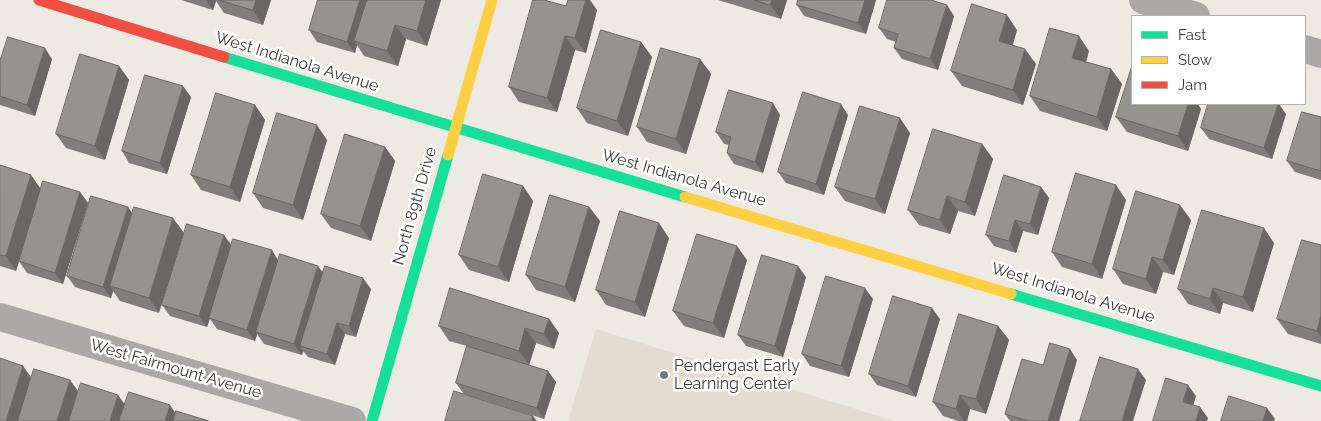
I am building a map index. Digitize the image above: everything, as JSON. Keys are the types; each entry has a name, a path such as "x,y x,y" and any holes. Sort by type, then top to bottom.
{"street":[{"name":"West Indianola Avenue","path":"39,0 454,128 1321,386"},
{"name":"North 89th Drive","path":"372,421 492,0"},
{"path":"1143,0 1193,15"},
{"path":"1306,49 1321,54"},
{"name":"West Fairmount Avenue","path":"0,317 352,421"}],"shaded area":[{"name":"Pendergast Early Learning Center","path":"596,329 895,421 568,421"}],"building":[{"path":"219,0 256,0 253,10"},
{"path":"318,0 360,0 347,42 309,30"},
{"path":"367,0 426,0 417,31 395,25 387,51 354,41"},
{"path":"533,0 544,0 566,6 568,0 586,0 575,38 565,36 547,98 509,87"},
{"path":"755,0 772,0 770,5"},
{"path":"798,0 865,0 858,23 797,5"},
{"path":"887,0 931,0 947,5 930,59 894,48 898,34 879,28"},
{"path":"972,4 1007,15 999,41 1025,49 1013,90 951,71"},
{"path":"1050,28 1079,36 1072,58 1111,69 1097,117 1030,96"},
{"path":"601,30 641,42 617,121 577,108"},
{"path":"8,37 45,48 27,105 0,96 0,61"},
{"path":"661,48 700,59 676,139 637,127"},
{"path":"80,54 119,66 95,146 56,134"},
{"path":"1131,69 1131,105 1188,105 1178,136 1116,117"},
{"path":"145,75 183,86 160,163 122,151"},
{"path":"729,90 773,103 755,162 727,153 731,137 716,132"},
{"path":"803,92 841,104 816,184 778,172"},
{"path":"216,93 255,105 230,187 191,175"},
{"path":"1208,105 1278,105 1264,148 1201,128"},
{"path":"860,106 900,118 875,199 835,187"},
{"path":"1302,112 1321,117 1321,171 1287,161"},
{"path":"277,113 317,125 293,205 253,193"},
{"path":"933,129 982,144 965,202 947,196 940,220 908,210"},
{"path":"345,134 385,147 360,226 321,214"},
{"path":"0,165 31,175 6,256 0,255"},
{"path":"1076,173 1116,185 1092,264 1052,252"},
{"path":"483,174 523,186 498,267 459,255"},
{"path":"1004,175 1041,187 1030,224 1015,220 1009,241 986,235"},
{"path":"43,181 80,192 55,273 19,261"},
{"path":"1136,191 1180,205 1163,260 1152,257 1146,279 1113,269"},
{"path":"550,195 589,207 565,287 526,275"},
{"path":"91,196 128,207 103,287 67,276"},
{"path":"134,207 173,218 149,298 110,286"},
{"path":"1202,210 1264,228 1243,297 1213,288 1210,299 1178,289"},
{"path":"620,211 659,223 635,302 596,290"},
{"path":"187,224 224,235 199,316 162,305"},
{"path":"697,234 737,246 713,323 673,311"},
{"path":"233,239 272,250 247,330 209,318"},
{"path":"1302,240 1321,245 1321,316 1317,331 1277,319"},
{"path":"280,254 318,266 294,344 256,332"},
{"path":"762,255 798,266 775,346 738,335"},
{"path":"325,266 363,278 349,326 337,323 327,354 300,346"},
{"path":"826,276 865,288 841,366 802,354"},
{"path":"450,288 549,319 544,334 525,328 519,351 439,326"},
{"path":"893,296 932,308 908,386 869,374"},
{"path":"959,314 998,326 976,399 960,395 956,409 933,402"},
{"path":"1050,343 1070,349 1048,421 1028,421 1005,414 1022,359 1043,365"},
{"path":"467,346 548,371 537,408 456,383"},
{"path":"1100,357 1138,369 1122,421 1080,421"},
{"path":"0,358 23,366 6,421 0,421"},
{"path":"34,369 70,380 57,421 18,421"},
{"path":"1166,378 1188,385 1183,402 1200,407 1196,421 1153,421"},
{"path":"81,383 118,395 110,421 69,421"},
{"path":"454,391 533,416 531,421 445,421"},
{"path":"129,392 170,405 165,421 119,421"},
{"path":"1229,396 1267,408 1263,421 1221,421"},
{"path":"176,411 209,421 173,421"}],"traffic: fast":[{"path":"224,57 685,197"},
{"path":"372,421 448,155"},
{"path":"1011,294 1321,386"}],"traffic: slow":[{"path":"448,155 492,0"},
{"path":"685,197 1011,294"}],"traffic: jam":[{"path":"39,0 224,57"}],"place":[{"name":"Pendergast Early Learning Center","path":"664,375"}]}
